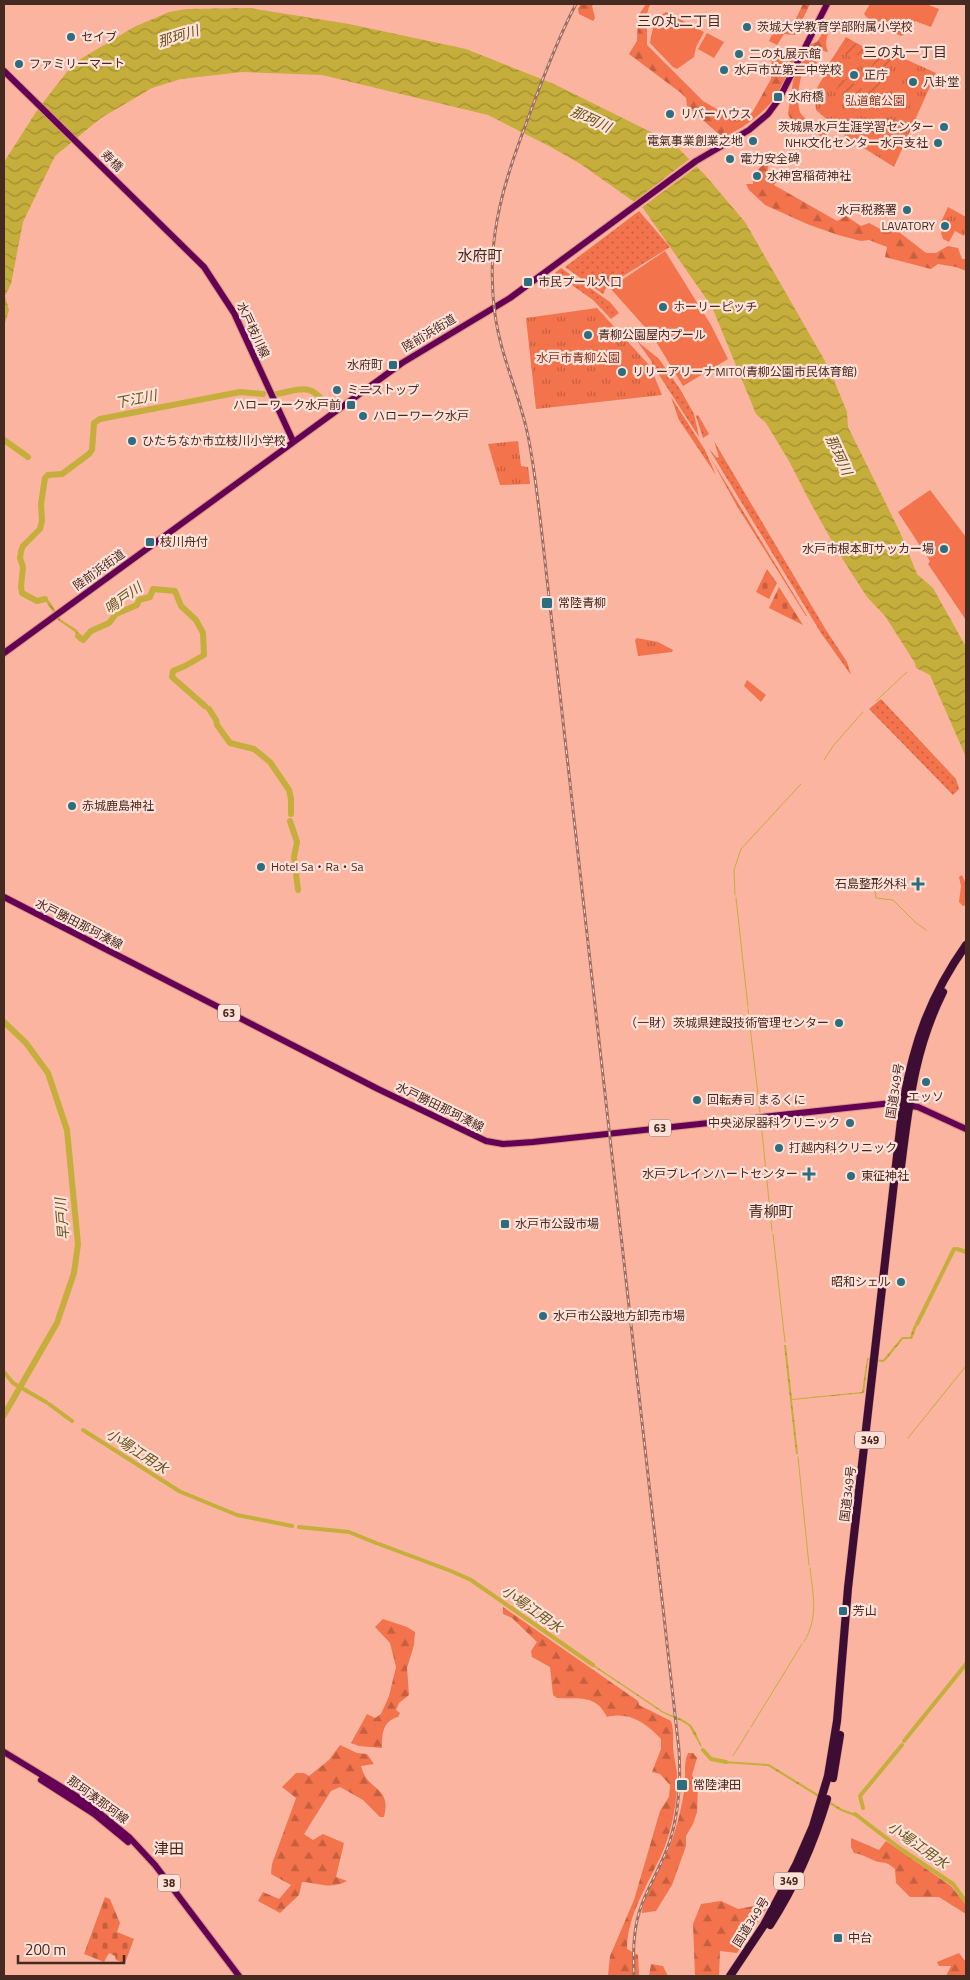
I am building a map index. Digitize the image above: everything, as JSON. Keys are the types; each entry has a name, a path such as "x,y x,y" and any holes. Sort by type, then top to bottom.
{"highway":[{"name":"国道349号","path":"730,1976 764,1925 796,1865 813,1826 828,1776 837,1721 846,1605 913,1054 924,1019 938,991 966,945"},
{"name":"国道349号","path":"736,1976 776,1916 795,1882 818,1827 836,1761 843,1709 849,1614 906,1104 926,1031 943,992 966,953"}],"main road":[{"name":"陸前浜街道","path":"4,653 402,363 510,298 696,161 749,130 771,110 783,93 827,4"},
{"name":"寿橋","path":"4,71 177,239"},
{"name":"水戸枝川線","path":"177,239 204,267 234,313 293,442"},
{"name":"水戸勝田那珂湊線","path":"4,897 444,1122 492,1143 534,1142 888,1103 906,1104 966,1128"},
{"name":"那珂湊那珂線","path":"4,1752 86,1802 129,1837 155,1865 239,1976"},
{"name":"那珂湊那珂線","path":"4,1756 85,1808 127,1841 158,1876 234,1976"}],"green space":[{"path":"581,4 594,4 592,6 595,18 593,21 579,14 578,9"},
{"path":"646,4 650,4 645,20 647,45 703,101 737,121 752,113 771,79 772,56 775,55 779,58 785,53 793,54 796,49 800,52 778,94 766,108 754,119 724,137 687,106 686,98 681,93 629,54 637,41 638,16"},
{"path":"803,4 810,4 795,35 784,34 777,45 769,41 776,26 792,27"},
{"path":"870,4 926,4 939,9 931,27 915,21 910,31 901,36 873,24 864,14"},
{"path":"666,12 704,32 696,47 694,57 677,69 650,43 656,21"},
{"path":"831,19 835,20 826,40 828,52 809,48 811,44 817,42"},
{"path":"707,33 724,42 714,58 698,49"},
{"name":"弘道館公園","path":"846,37 879,56 883,49 936,73 894,167 848,138 816,110 814,93 830,66 828,65"},
{"path":"848,39 864,48 861,54 850,57 841,50"},
{"path":"883,51 893,55 869,108 866,109 836,91 840,82 849,79 867,91 871,82 868,78 870,69"},
{"path":"805,55 816,61 818,65 808,65 804,69 799,88 799,108 804,118 827,135 824,138 790,118 788,114 793,81"},
{"path":"765,161 769,162 767,175 782,173 774,185 837,221 846,216 861,226 869,223 884,231 899,232 926,253 936,253 948,246 958,248 962,259 966,259 966,271 938,264 931,269 885,257 887,247 869,240 861,241 838,235 807,224 765,205 749,190 746,184 753,184 754,175"},
{"path":"948,207 966,217 964,236 955,231 949,242 943,239 941,233 943,229 940,224"},
{"path":"639,211 670,247 607,286 603,294 565,267"},
{"name":"ホーリーピッチ","path":"665,251 711,325 728,359 683,386 652,335 610,288"},
{"path":"561,268 610,302 619,313 611,319 593,300 555,273"},
{"name":"水戸市青柳公園","path":"597,308 650,366 662,395 536,409 526,318"},
{"name":"青柳公園屋内プール","path":"589,321 589,324 594,323 597,346 582,347 580,325 583,322"},
{"path":"637,341 659,359 680,389 694,414 699,437 652,362"},
{"path":"671,397 705,450 716,475 679,420"},
{"path":"698,415 709,434 703,438 696,416"},
{"path":"518,441 521,466 528,467 530,484 500,485 488,444"},
{"path":"714,441 847,662 851,675 821,633 709,449 717,458 719,457"},
{"path":"710,457 807,616 737,506"},
{"name":"水戸市根本町サッカー場","path":"930,490 966,537 966,620 928,564 930,561 898,512"},
{"path":"767,569 777,583 769,599 756,592"},
{"path":"779,587 803,625 769,608"},
{"path":"637,638 658,642 673,650 672,652 638,656 635,640"},
{"path":"747,680 766,695 761,702 744,686"},
{"path":"881,699 956,779 959,789 953,795 869,709"},
{"path":"962,875 966,884 966,905 963,906 959,902 961,886 959,877"},
{"path":"503,1607 638,1701 639,1705 671,1721 677,1774 677,1792 673,1820 660,1858 641,1896 628,1935 627,1949 638,1955 639,1975 648,1976 608,1976 610,1956 634,1900 660,1811 669,1797 670,1785 660,1774 652,1772 661,1749 661,1739 643,1723 630,1717 607,1717 598,1704 592,1701 580,1698 557,1698 553,1695 550,1667 532,1657 531,1651 537,1642 512,1618 503,1614"},
{"path":"383,1619 407,1627 415,1632 414,1645 407,1668 409,1695 399,1703 396,1710 400,1713 398,1717 386,1725 382,1748 359,1746 351,1743 367,1714 375,1718 381,1714 389,1696 396,1667 390,1643 375,1627"},
{"path":"340,1745 357,1753 367,1754 374,1764 361,1766 368,1780 385,1799 384,1817 380,1817 363,1800 340,1787 331,1791 304,1834 313,1840 323,1834 344,1843 336,1877 347,1881 330,1886 302,1882 299,1895 280,1913 258,1901 263,1892 279,1899 291,1885 271,1874 272,1864 296,1798 282,1787 296,1773 304,1773 309,1776 329,1760"},
{"path":"688,1753 693,1753 697,1758 692,1775 698,1787 697,1812 686,1836 686,1846 672,1885 656,1911 642,1913 646,1896 673,1839 681,1809"},
{"path":"851,1838 879,1850 886,1841 951,1886 966,1905 966,1914 939,1897 910,1897 896,1883 895,1869 886,1863 854,1853 851,1847"},
{"path":"105,1897 110,1899 120,1923 117,1932 134,1939 125,1963 116,1960 115,1956 109,1953 104,1962 84,1954"},
{"path":"721,1901 738,1909 759,1905 766,1909 737,1953 720,1951 719,1976 695,1976 693,1924 701,1904"},
{"path":"959,1953 966,1962 966,1976 946,1976 951,1966 939,1966 937,1962"},
{"path":"651,1964 663,1966 668,1976 649,1976"}],"water":[{"name":"那珂川","path":"250,8 349,24 466,49 554,84 673,143 705,175 745,222 829,368 847,412 848,427 899,530 917,574 933,588 966,647 966,757 930,675 916,668 915,663 885,616 867,597 838,552 789,461 766,423 756,414 712,307 643,208 579,163 488,115 322,75 242,72 181,79 152,88 101,118 55,156 23,222 11,284 5,296 9,310 4,326 4,162 38,109 74,63 134,27 169,12 186,9"},
{"path":"40,598 46,598 51,603 60,619 77,630 83,641 79,641 75,632 58,620 45,600 37,602"},
{"path":"914,1325 917,1326 912,1339 903,1339 886,1360 883,1362 868,1360 864,1393 792,1400 798,1454 796,1454 784,1345 786,1345 792,1399 862,1392 867,1358 883,1360 902,1337 910,1337"},
{"path":"591,1663 664,1712 682,1719 691,1725 702,1747 689,1726 663,1713"},
{"path":"723,1761 769,1764 842,1809 859,1815 857,1817 841,1811 768,1766 723,1763"}],"pier":[{"path":"692,157 699,165 640,209 632,203"}],"waterway":[{"name":"下江川","path":"277,394 304,389 309,390 320,397 325,404"},
{"name":"下江川","path":"48,475 62,474 89,454 92,450 94,423 100,419 240,392 263,394"},
{"name":"鳴戸川","path":"4,440 28,457"},
{"name":"鳴戸川","path":"45,599 37,601 22,593 23,567 20,558 23,546 40,529 42,521 41,504 45,478 48,475"},
{"name":"鳴戸川","path":"78,636 83,640 91,631 109,623 116,614 137,605 139,600 150,597 153,589 175,591 181,606 196,620 203,633 204,655 173,671 172,677 205,706"},
{"path":"876,701 907,672"},
{"name":"鳴戸川","path":"209,709 217,725 230,743 254,749 270,762 289,790 291,814"},
{"path":"824,760 833,746 863,712"},
{"path":"735,895 734,870 741,849 801,784"},
{"name":"鳴戸川","path":"290,821 297,842 294,857 298,890"},
{"path":"870,883 874,883 876,898 893,900 926,930"},
{"path":"736,898 748,1007"},
{"path":"748,1009 760,1112"},
{"name":"早戸川","path":"4,1022 26,1043 48,1073 67,1130 78,1244 74,1273 57,1323 4,1415"},
{"path":"761,1122 772,1231"},
{"path":"773,1234 785,1342"},
{"path":"917,1324 954,1249"},
{"path":"957,1249 966,1252"},
{"path":"908,1438 966,1366"},
{"name":"小場江用水","path":"4,1372 13,1383 46,1402"},
{"name":"小場江用水","path":"49,1404 72,1421"},
{"name":"小場江用水","path":"83,1430 179,1491"},
{"path":"798,1457 809,1565"},
{"name":"小場江用水","path":"181,1492 237,1515 292,1526"},
{"name":"小場江用水","path":"299,1527 349,1532 376,1543"},
{"name":"小場江用水","path":"379,1544 471,1580 593,1665"},
{"path":"804,1642 812,1623 814,1606 810,1568"},
{"path":"751,1727 802,1644"},
{"path":"904,1741 966,1664"},
{"path":"733,1756 749,1730"},
{"path":"863,1808 860,1796 902,1745"},
{"name":"小場江用水","path":"703,1750 711,1759 726,1762"},
{"name":"小場江用水","path":"855,1814 898,1847 953,1884 966,1902"}],"railway":[{"path":"576,4 548,66 506,182 495,232 492,258 492,285 497,328 528,438 540,517 679,1750 680,1774 675,1819 667,1849 639,1913 634,1940 634,1976"}],"place":[{"name":"茨城大学教育学部附属小学校","path":"747,27"},
{"name":"セイブ","path":"71,37"},
{"name":"二の丸展示館","path":"739,54"},
{"name":"ファミリーマート","path":"19,64"},
{"name":"水戸市立第二中学校","path":"724,70"},
{"name":"正庁","path":"854,75"},
{"name":"八卦堂","path":"913,82"},
{"name":"水府橋","path":"778,97"},
{"name":"リバーハウス","path":"670,114"},
{"name":"茨城県水戸生涯学習センター","path":"944,127"},
{"name":"電氣事業創業之地","path":"753,141"},
{"name":"NHK文化センター水戸支社","path":"938,143"},
{"name":"電力安全碑","path":"730,159"},
{"name":"水神宮稲荷神社","path":"757,176"},
{"name":"水戸税務署","path":"907,210"},
{"name":"LAVATORY","path":"945,226"},
{"name":"市民プール入口","path":"528,282"},
{"name":"ホーリーピッチ","path":"663,307"},
{"name":"青柳公園屋内プール","path":"588,335"},
{"name":"水府町","path":"393,365"},
{"name":"リリーアリーナMITO(青柳公園市民体育館)","path":"622,372"},
{"name":"ミニストップ","path":"337,390"},
{"name":"ハローワーク水戸前","path":"351,405"},
{"name":"ハローワーク水戸","path":"363,416"},
{"name":"ひたちなか市立枝川小学校","path":"132,441"},
{"name":"枝川舟付","path":"150,542"},
{"name":"水戸市根本町サッカー場","path":"944,549"},
{"name":"常陸青柳","path":"547,603"},
{"name":"赤城鹿島神社","path":"72,806"},
{"name":"Hotel Sa・Ra・Sa","path":"261,867"},
{"name":"石島整形外科","path":"918,884"},
{"name":"（一財）茨城県建設技術管理センター","path":"839,1023"},
{"name":"エッソ","path":"926,1082"},
{"name":"回転寿司 まるくに","path":"697,1100"},
{"name":"中央泌尿器科クリニック","path":"850,1123"},
{"name":"打越内科クリニック","path":"779,1148"},
{"name":"水戸ブレインハートセンター","path":"809,1174"},
{"name":"東征神社","path":"851,1176"},
{"name":"水戸市公設市場","path":"505,1224"},
{"name":"昭和シェル","path":"901,1282"},
{"name":"水戸市公設地方卸売市場","path":"543,1316"},
{"name":"芳山","path":"843,1611"},
{"name":"常陸津田","path":"682,1785"},
{"name":"中台","path":"838,1938"}],"district":[{"name":"三の丸二丁目","path":"679,21"},
{"name":"三の丸一丁目","path":"905,52"},
{"name":"水府町","path":"480,256"},
{"name":"青柳町","path":"771,1212"},
{"name":"津田","path":"169,1849"}]}
